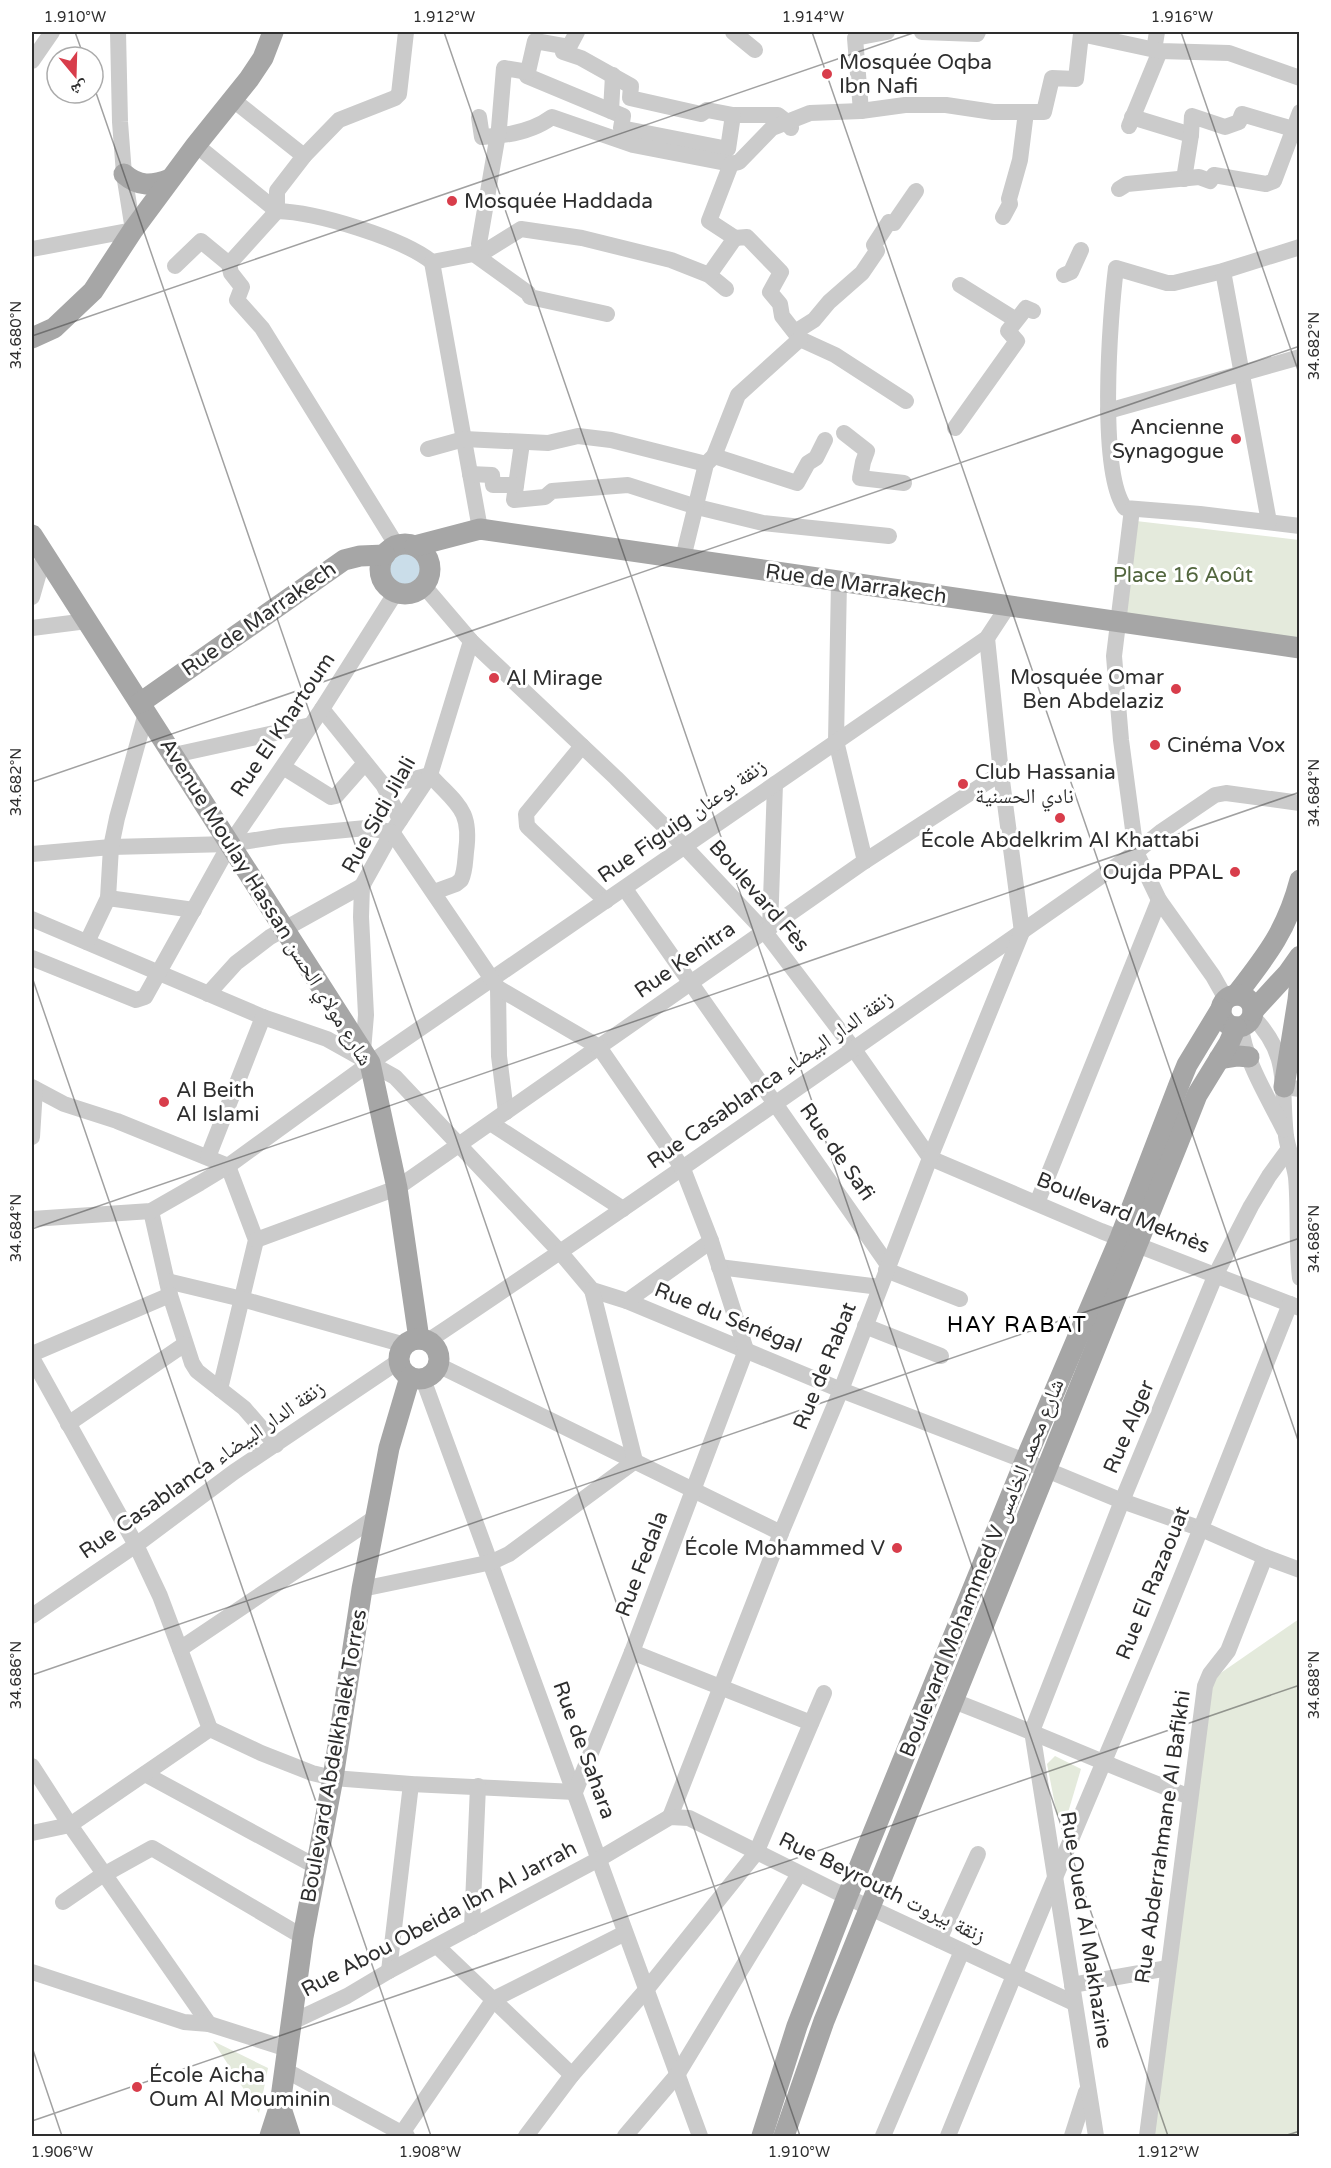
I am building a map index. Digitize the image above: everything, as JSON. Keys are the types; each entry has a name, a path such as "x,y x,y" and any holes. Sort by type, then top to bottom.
{"main road":[{"path":"32,338 54,328 93,291 133,230 196,145 249,79 263,58 273,32"},
{"path":"124,174 133,182 146,185 171,179"},
{"name":"Rue de Marrakech","path":"143,708 344,560 480,529 1299,648"},
{"name":"Avenue Moulay Hassan شارع مولاي الحسن","path":"32,535 367,1057 397,1188 417,1358"},
{"path":"399,549 427,556 430,571 424,586 411,593 396,592 382,579 380,569 399,549"},
{"name":"Boulevard Mohammed V شارع محمد الخامس","path":"784,2136 824,2021 951,1700 1047,1470 1129,1241 1180,1082 1187,1065 1228,1001 1268,954 1280,936 1299,880"},
{"name":"Boulevard Mohammed V شارع محمد الخامس","path":"762,2136 797,2026 1025,1461 1197,1095 1246,1020 1299,962"},
{"path":"1292,1088 1299,980"},
{"path":"1246,998 1252,1006 1246,1020 1226,1023 1222,1017 1228,1001 1246,998"},
{"path":"1219,1059 1238,1056 1250,1058"},
{"name":"Boulevard Abdelkhalek Torres","path":"270,2136 280,2105 303,1936 333,1778 362,1589 389,1448 417,1358"},
{"path":"280,2105 290,2136"}],"street":[{"path":"32,62 52,32"},
{"path":"32,249 133,230 124,174 117,32"},
{"path":"229,264 277,211 277,191 304,156 339,120 399,94 406,32"},
{"path":"577,32 569,47 535,41 527,76 623,116 621,128 731,164 739,162 772,128 790,127 810,113 861,111 905,105 946,105 993,112 1044,112 1052,78 1076,79 1081,34 1124,37 1157,50 1229,53 1299,78"},
{"path":"733,32 755,50"},
{"path":"861,111 853,35 887,32"},
{"path":"922,32 978,34 978,32"},
{"path":"1157,32 1157,50 1131,121 1191,135"},
{"path":"564,46 563,52 581,58 631,86 630,98 701,114 707,110 733,116 778,115 790,127"},
{"path":"479,253 498,137 504,68 528,72"},
{"path":"611,111 613,75"},
{"path":"556,119 563,91"},
{"path":"232,99 304,156"},
{"path":"1003,217 1011,204 1009,199 1020,159 1026,112"},
{"path":"1119,189 1127,184 1184,178 1199,177 1210,181 1214,175 1266,184 1274,181 1299,112"},
{"path":"1184,178 1192,116 1225,128 1239,122 1242,114 1293,129"},
{"path":"478,117 482,137 498,137 538,128 552,117 633,145 728,149 733,116"},
{"path":"196,145 277,211 293,211 365,230 421,253 432,262 480,529"},
{"path":"731,164 709,221 735,238 747,237 781,272 770,292 780,304 782,316 798,335 835,355 906,401"},
{"path":"683,558 710,460 738,395 814,320 829,302 862,273 877,251 874,245 889,222 894,223 916,191"},
{"path":"432,262 479,253 521,229 582,238 671,260 709,275 726,289"},
{"path":"709,275 735,238"},
{"path":"175,266 201,241 229,264 231,273 242,286 237,300 262,328 399,549"},
{"path":"1299,247 1180,282 1167,283 1116,268 1108,411 1116,485 1120,501 1125,508 1299,526"},
{"path":"1064,275 1071,272 1081,250"},
{"path":"479,253 530,297 607,314"},
{"path":"1223,271 1269,522"},
{"path":"960,285 1016,320"},
{"path":"955,428 1017,341 1008,331 1026,308 1033,311"},
{"path":"1108,411 1299,357"},
{"path":"844,433 867,451 860,478 904,483"},
{"path":"428,448 464,439 548,443 578,436 611,440 710,460 797,483 808,462 816,458 825,440"},
{"path":"522,443 514,500 545,497 552,491 628,485 697,507 763,523 889,536"},
{"path":"470,474 492,475 493,485 516,485"},
{"path":"1132,509 1114,657 1136,852 1159,900 1228,1001"},
{"path":"32,597 44,555"},
{"path":"839,581 836,741 865,861"},
{"name":"Boulevard Fès","path":"424,586 471,641 582,746 768,930 930,1158"},
{"name":"Rue El Khartoum","path":"32,958 136,1000 145,997 230,844 322,709 396,592"},
{"name":"Rue Figuig زنقة بوعنان","path":"151,1211 228,1166 367,1057 494,984 606,901 987,638 1008,606"},
{"path":"32,628 87,621"},
{"path":"987,638 1001,773 1022,932"},
{"name":"Rue Sidi Jilali","path":"367,1057 361,917 362,885 396,826 430,775 471,641"},
{"path":"87,942 108,898 111,847 143,708"},
{"path":"322,709 384,786 396,826 434,892 494,984 599,1047 683,1169 711,1241 746,1350"},
{"path":"174,755 311,725"},
{"path":"582,746 526,814 525,819 531,830 606,901"},
{"path":"283,767 331,797 336,796 365,763"},
{"name":"Rue Kenitra","path":"256,1239 397,1188 492,1124 865,861 1001,773"},
{"path":"384,786 430,775 461,809 469,827 461,880 434,892"},
{"path":"768,930 775,784"},
{"name":"Rue Casablanca زنقة الدار البيضاء","path":"32,1616 136,1545 234,1472 417,1358 560,1252 683,1169 1215,795 1226,793 1299,803"},
{"path":"32,854 111,847 230,844 281,836 396,826"},
{"path":"208,994 236,963 252,950 362,885"},
{"name":"Rue de Safi","path":"625,889 690,984 776,1102 887,1267"},
{"path":"108,898 194,910"},
{"path":"1037,1203 1159,900"},
{"path":"32,919 263,1017 327,1039 367,1057 395,1077 560,1252 592,1290 636,1461"},
{"name":"Rue de Rabat","path":"670,1817 781,1533 841,1390 930,1158 1022,932"},
{"path":"494,984 506,1112"},
{"path":"208,1157 263,1017"},
{"path":"1286,1133 1242,1037 1246,1020 1263,1028 1280,1057 1292,1088 1286,1133 1288,1150 1298,1177 1299,1278"},
{"path":"32,1137 33,1088 64,1104 117,1121 228,1166 256,1239 220,1389"},
{"path":"492,1124 623,1209"},
{"name":"Rue Alger","path":"1032,1731 1122,1501 1216,1275 1251,1206 1288,1150"},
{"name":"Boulevard Meknès","path":"930,1158 1101,1231 1295,1306"},
{"path":"32,1219 151,1211 168,1288 184,1344 195,1368 244,1408 276,1445"},
{"path":"627,1301 711,1241"},
{"path":"887,1267 960,1299"},
{"path":"719,1268 880,1287"},
{"path":"575,1792 333,1778 312,1773 261,1753 210,1729 160,1596 136,1545 32,1356 168,1288 242,1299 417,1358 636,1461 781,1533"},
{"name":"Rue du Sénégal","path":"592,1290 627,1301 841,1390 1299,1569"},
{"name":"Rue El Razaouat","path":"948,2136 1199,1528 1295,1306"},
{"path":"865,1326 941,1356"},
{"path":"68,1424 184,1344"},
{"name":"Rue Fedala","path":"575,1792 632,1652 746,1350"},
{"name":"Rue de Sahara","path":"417,1358 700,2136"},
{"path":"362,1589 492,1562 525,1544 636,1461"},
{"path":"180,1649 376,1517"},
{"name":"Rue Abderrahmane Al Bafikhi","path":"1147,2136 1205,1686 1210,1674 1228,1651 1265,1557"},
{"path":"632,1652 811,1723"},
{"path":"526,2136 572,2075 646,1990 756,1853 824,1693"},
{"path":"951,1700 1190,1797"},
{"path":"32,1833 70,1825 210,1729"},
{"name":"Rue Oued Al Makhazine","path":"1032,1731 1096,2136"},
{"path":"32,1766 70,1825 209,2024"},
{"path":"145,1774 315,1866"},
{"path":"389,1971 411,1784"},
{"path":"472,1927 478,1786"},
{"name":"Rue Beyrouth زنقة بيروت","path":"670,1817 689,1818 847,1898 1074,2003"},
{"name":"Rue Abou Obeida Ibn Al Jarrah","path":"292,2022 347,1996 389,1971 438,1947 599,1859 670,1817"},
{"path":"63,1902 152,1848 303,1936"},
{"path":"939,1940 978,1854"},
{"path":"625,2136 677,2076 799,1874"},
{"path":"32,1972 184,2022 209,2024 287,2059 404,2135 494,1999 625,1933"},
{"path":"438,1947 572,2075"},
{"path":"883,2136 962,1951"},
{"path":"1072,1985 1168,1968"},
{"path":"1072,2136 1088,2087"}],"green space":[{"name":"Place 16 Août","path":"1136,521 1299,540 1299,638 1124,617"},
{"path":"1299,1619 1299,2136 1151,2136 1212,1679"},
{"path":"1055,1756 1081,1769 1067,1816 1057,1815 1047,1764"},
{"path":"213,2041 268,2068 259,2113"}],"water":[{"path":"404,551 417,556 422,569 417,582 404,587 391,582 386,569 391,556"}],"place":[{"name":"Mosquée Oqba Ibn Nafi","path":"827,74"},
{"name":"Mosquée Haddada","path":"452,201"},
{"name":"Ancienne Synagogue","path":"1236,439"},
{"name":"Al Mirage","path":"494,678"},
{"name":"Mosquée Omar Ben Abdelaziz","path":"1176,689"},
{"name":"Cinéma Vox","path":"1155,745"},
{"name":"Club Hassania نادي الحسنية","path":"963,784"},
{"name":"École Abdelkrim Al Khattabi","path":"1060,818"},
{"name":"Oujda PPAL","path":"1235,872"},
{"name":"Al Beith Al Islami","path":"164,1102"},
{"name":"École Mohammed V","path":"897,1548"},
{"name":"École Aicha Oum Al Mouminin","path":"137,2087"}],"district":[{"name":"HAY RABAT","path":"1017,1325"}]}
